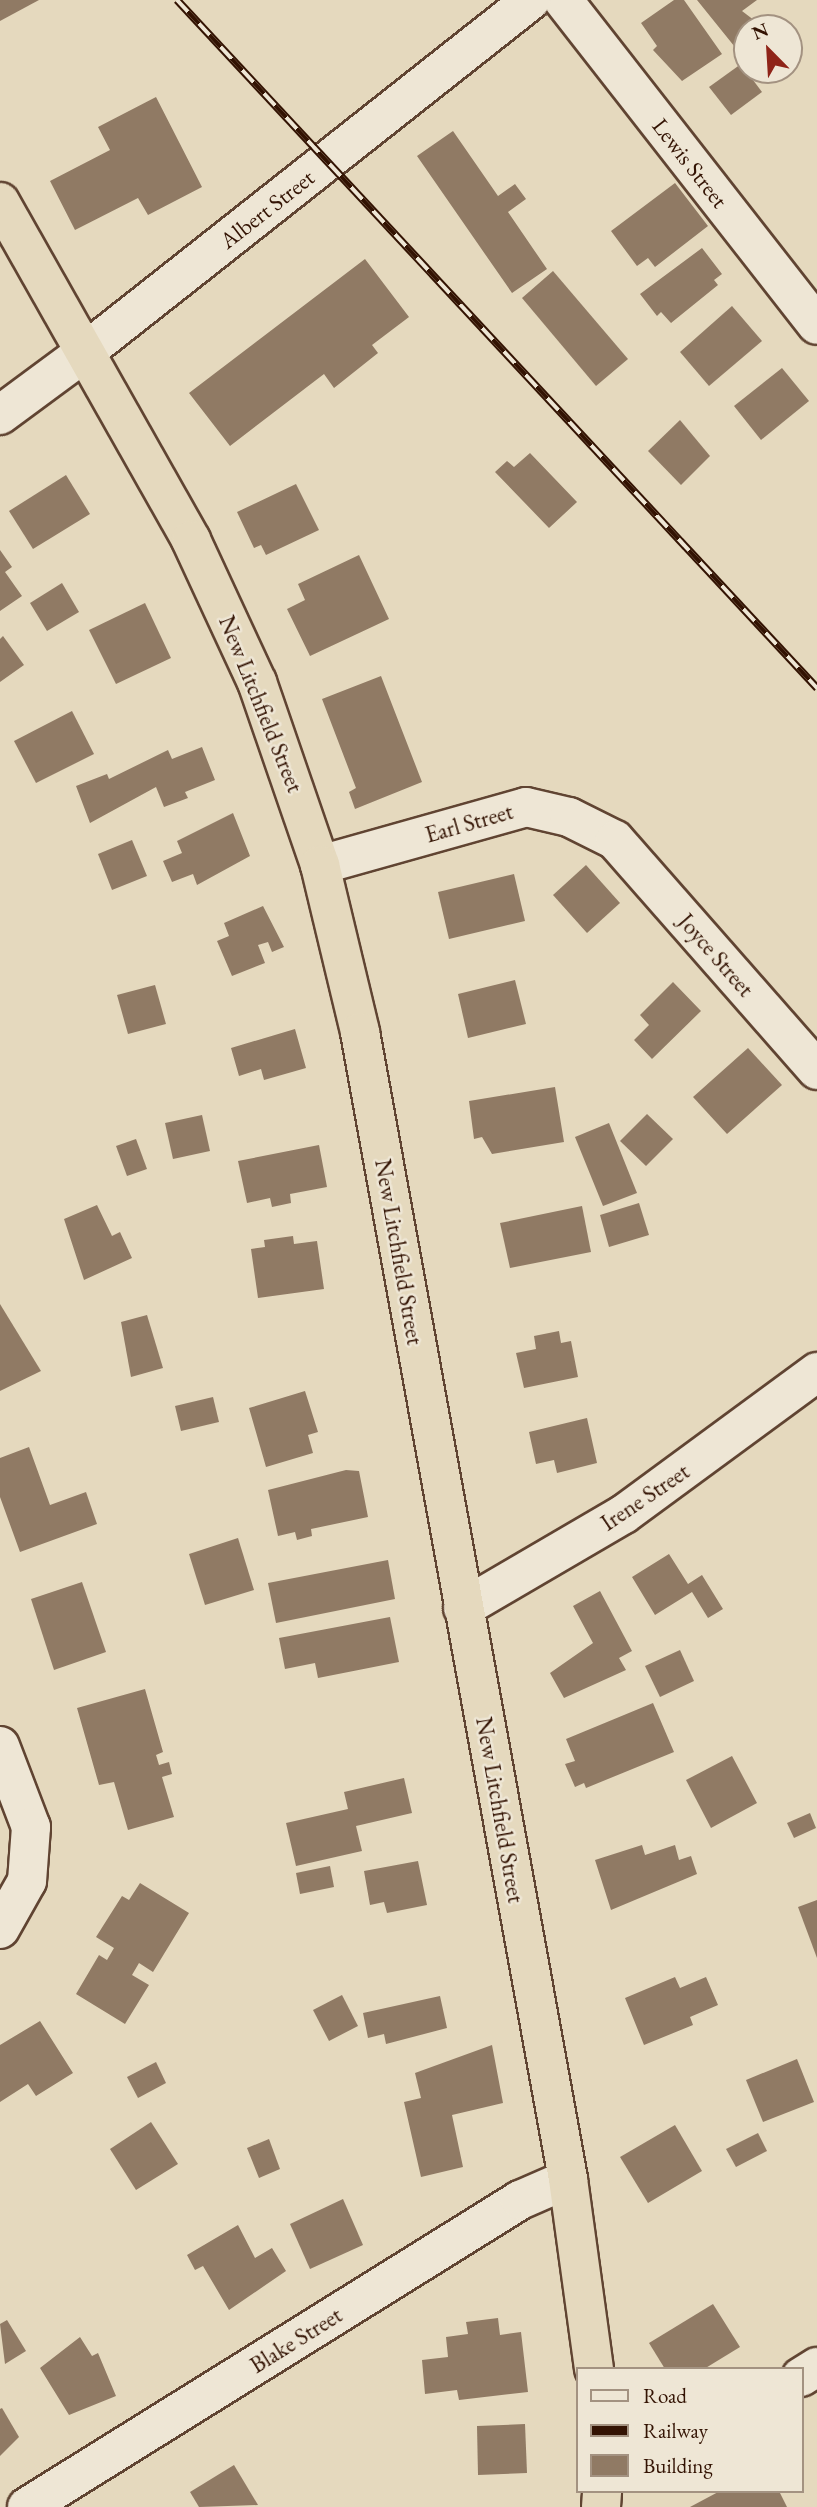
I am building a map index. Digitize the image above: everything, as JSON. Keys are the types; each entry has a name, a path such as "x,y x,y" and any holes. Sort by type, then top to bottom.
{"highway":[{"name":"New Litchfield Street","path":"0,202 191,540 257,682 320,864 360,1032 568,2179 594,2367"}],"street":[{"name":"Albert Street","path":"0,415 85,352 531,0"},
{"name":"Lewis Street","path":"563,0 817,325"},
{"name":"Earl Street","path":"320,864 526,807 569,817 615,841"},
{"name":"Joyce Street","path":"615,841 817,1070"},
{"name":"Irene Street","path":"463,1608 624,1514 817,1372"},
{"path":"0,1746 31,1827 27,1881 0,1929"},
{"name":"Blake Street","path":"27,2507 520,2200 568,2179"}],"building":[{"path":"0,0 39,0 0,21"},
{"path":"674,0 684,0 722,54 682,81 653,50 657,46 641,23"},
{"path":"697,0 757,0 742,11 746,14 733,14 733,45"},
{"path":"733,70 733,84 756,84 762,92 731,115 709,87"},
{"path":"156,97 202,187 148,215 138,198 75,230 50,181 110,150 98,127"},
{"path":"453,131 498,196 515,184 526,199 508,212 547,269 512,293 417,156"},
{"path":"675,183 708,226 655,267 648,258 637,266 611,231"},
{"path":"702,248 722,274 714,280 718,285 671,323 661,312 657,316 640,294"},
{"path":"365,259 409,317 372,345 378,353 334,388 324,374 230,446 189,393"},
{"path":"553,271 628,359 596,386 522,298"},
{"path":"732,306 762,341 709,386 680,352"},
{"path":"782,368 809,401 761,440 734,406"},
{"path":"680,420 710,456 681,485 648,451"},
{"path":"530,453 577,502 549,528 495,472 507,461 514,467"},
{"path":"66,475 90,514 33,549 9,511"},
{"path":"296,484 319,530 266,555 261,545 254,548 237,512"},
{"path":"0,550 12,567 5,572 22,596 0,611"},
{"path":"359,555 389,619 310,656 287,609 305,600 298,584"},
{"path":"62,583 79,612 47,631 30,603"},
{"path":"145,603 171,658 116,684 89,630"},
{"path":"3,636 24,665 0,682 0,639"},
{"path":"381,676 422,782 355,809 349,792 356,788 322,699"},
{"path":"72,711 94,754 36,783 14,741"},
{"path":"202,747 215,780 185,792 188,798 164,807 156,787 90,823 76,786 107,774 109,779 168,750 172,759"},
{"path":"233,813 250,856 197,885 193,874 172,882 163,861 182,853 177,841"},
{"path":"132,840 147,876 112,890 98,854"},
{"path":"586,865 620,903 587,933 553,895"},
{"path":"514,874 525,921 449,939 438,892"},
{"path":"263,906 284,947 272,952 268,942 258,945 265,963 232,976 217,941 229,936 224,923"},
{"path":"515,980 526,1024 468,1038 458,994"},
{"path":"673,982 701,1011 652,1059 634,1040 649,1025 640,1015"},
{"path":"155,985 166,1024 128,1034 117,995"},
{"path":"295,1029 306,1068 264,1080 261,1069 239,1076 231,1048"},
{"path":"748,1048 782,1085 727,1134 693,1097"},
{"path":"555,1087 564,1142 492,1154 482,1137 474,1139 469,1101"},
{"path":"647,1114 673,1139 646,1166 620,1141"},
{"path":"202,1115 210,1151 173,1159 165,1123"},
{"path":"609,1123 637,1193 603,1206 575,1137"},
{"path":"136,1139 147,1169 127,1176 116,1146"},
{"path":"319,1145 327,1187 290,1194 291,1203 272,1207 270,1198 247,1203 238,1161"},
{"path":"639,1203 649,1235 609,1247 600,1215"},
{"path":"97,1205 112,1236 120,1232 132,1258 84,1280 64,1219"},
{"path":"582,1206 591,1252 510,1268 500,1223"},
{"path":"293,1236 294,1244 317,1241 324,1289 258,1298 251,1249 265,1247 264,1240"},
{"path":"0,1304 41,1371 0,1391"},
{"path":"147,1315 163,1368 131,1377 121,1322"},
{"path":"559,1331 561,1343 571,1341 578,1377 524,1388 516,1353 536,1349 534,1336"},
{"path":"305,1391 318,1432 308,1435 313,1453 266,1467 249,1408"},
{"path":"213,1397 219,1422 181,1431 175,1406"},
{"path":"587,1418 597,1463 557,1473 554,1460 536,1464 529,1432"},
{"path":"29,1447 50,1505 86,1492 97,1524 20,1552 0,1497 0,1458"},
{"path":"346,1470 359,1471 368,1517 311,1529 312,1536 297,1540 295,1532 278,1536 268,1490"},
{"path":"238,1538 254,1590 205,1605 189,1554"},
{"path":"669,1554 688,1584 702,1575 723,1609 708,1618 692,1592 655,1615 632,1577"},
{"path":"388,1560 395,1599 276,1623 268,1583"},
{"path":"82,1582 106,1652 54,1670 31,1599"},
{"path":"600,1591 632,1651 619,1658 626,1670 564,1698 550,1673 593,1643 573,1606"},
{"path":"390,1617 399,1662 318,1678 315,1663 285,1669 279,1638"},
{"path":"680,1650 694,1681 660,1697 645,1666"},
{"path":"145,1689 163,1752 156,1755 159,1765 169,1762 172,1774 162,1777 174,1817 128,1830 114,1782 99,1785 77,1708"},
{"path":"653,1703 674,1752 586,1788 584,1783 575,1787 565,1764 575,1761 566,1739"},
{"path":"732,1756 757,1803 711,1828 686,1780"},
{"path":"404,1778 412,1813 356,1826 362,1851 296,1866 286,1823 348,1809 344,1792"},
{"path":"810,1813 816,1828 794,1838 787,1823"},
{"path":"642,1845 645,1855 675,1845 679,1860 691,1856 697,1874 611,1910 595,1860"},
{"path":"418,1861 427,1905 387,1913 384,1902 370,1905 364,1871"},
{"path":"330,1866 334,1887 300,1894 296,1873"},
{"path":"140,1883 189,1913 153,1972 139,1963 132,1975 149,1985 125,2024 76,1994 99,1955 107,1960 114,1948 96,1937 122,1896 129,1900"},
{"path":"817,1900 817,1958 798,1907"},
{"path":"675,1977 680,1988 706,1977 718,2005 690,2017 693,2025 644,2045 625,1998"},
{"path":"342,1995 358,2026 329,2041 313,2010"},
{"path":"440,1996 447,2028 386,2044 384,2034 368,2038 363,2013"},
{"path":"40,2021 73,2073 36,2096 28,2084 0,2102 0,2045"},
{"path":"492,2045 503,2103 452,2115 463,2167 421,2177 404,2102 421,2098 415,2073"},
{"path":"797,2059 814,2102 763,2122 746,2080"},
{"path":"156,2062 166,2083 138,2098 127,2077"},
{"path":"151,2122 178,2164 136,2190 110,2149"},
{"path":"675,2125 702,2171 648,2203 620,2157"},
{"path":"758,2133 767,2151 736,2167 726,2149"},
{"path":"269,2139 280,2169 259,2178 247,2148"},
{"path":"343,2199 363,2245 310,2269 290,2224"},
{"path":"238,2225 255,2258 272,2248 286,2271 229,2310 203,2266 195,2270 187,2255"},
{"path":"713,2304 740,2347 707,2367 664,2367 649,2343"},
{"path":"498,2318 500,2335 521,2332 528,2392 459,2400 457,2390 425,2394 422,2360 448,2357 446,2337 468,2334 466,2322"},
{"path":"7,2320 26,2351 5,2364 0,2324"},
{"path":"80,2337 92,2356 98,2353 116,2396 69,2415 40,2368"},
{"path":"2,2408 19,2437 0,2456 0,2409"},
{"path":"525,2424 527,2473 478,2475 477,2426"},
{"path":"234,2465 258,2505 199,2507 190,2492"},
{"path":"716,2493 780,2493 787,2507 690,2507"}],"railway":[{"path":"177,0 817,688"}]}
